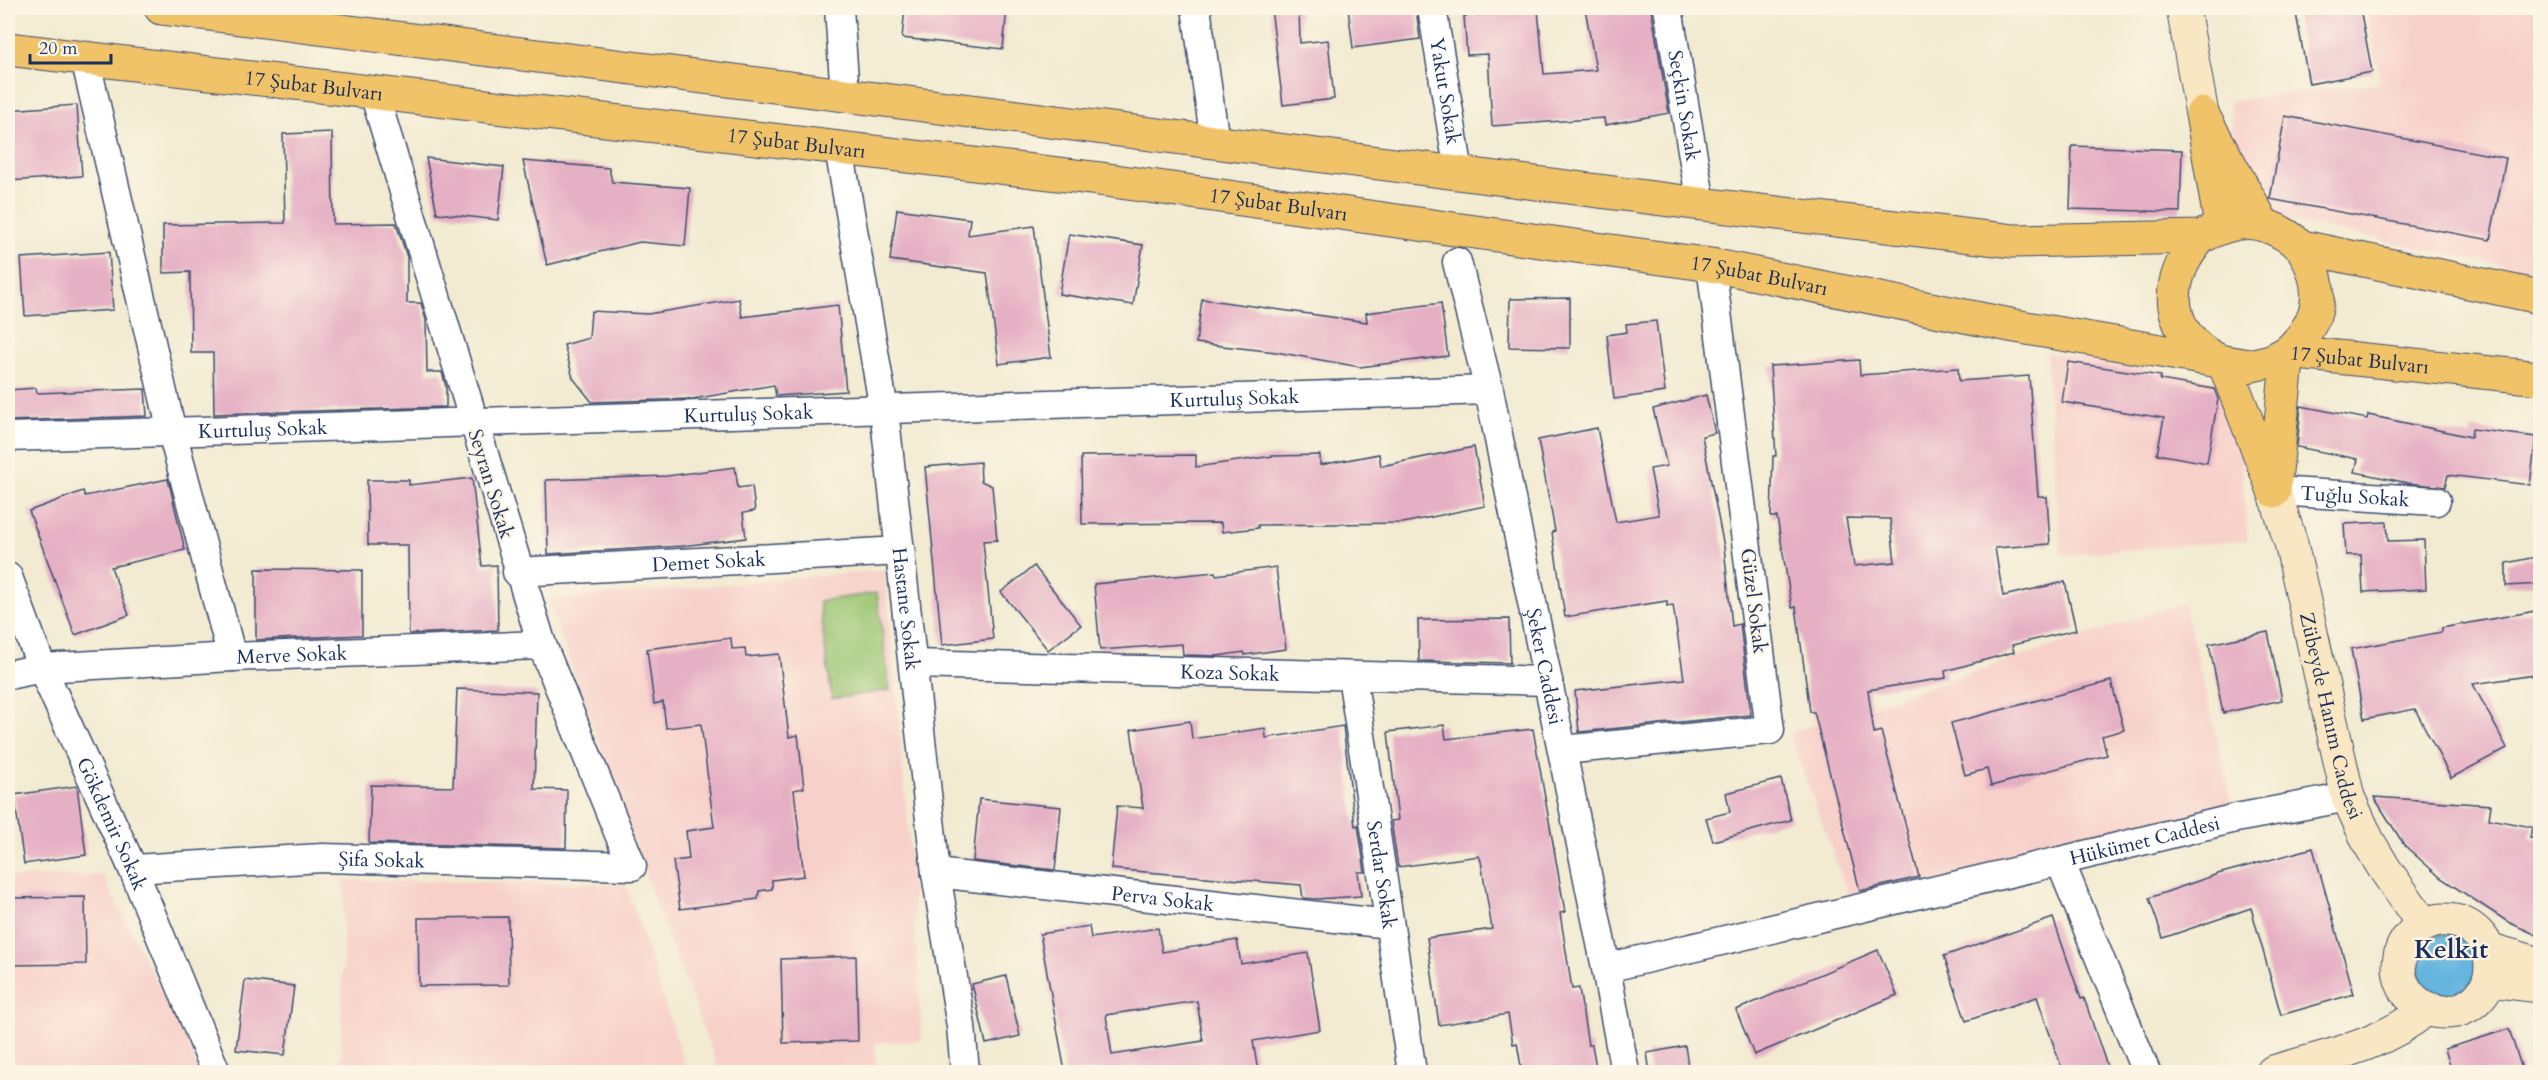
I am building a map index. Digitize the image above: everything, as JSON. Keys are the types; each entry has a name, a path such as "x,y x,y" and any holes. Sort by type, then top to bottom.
{"highway":[{"path":"161,8 2013,242 2211,232 2241,222 2263,224 2284,232 2301,247 2318,284 2318,303 2312,321 2303,338 2289,352"},
{"name":"17 Şubat Bulvarı","path":"8,49 1100,179 1711,265 2015,326 2224,363 2248,366 2271,361 2289,352 2541,378"},
{"path":"2202,114 2211,232"},
{"path":"2202,114 2263,224"},
{"path":"2211,232 2187,253 2177,272 2174,292 2176,314 2186,334 2202,351 2224,363"},
{"path":"2301,247 2541,297"},
{"name":"Zübeyde Hanım Caddesi","path":"2274,491 2289,352"},
{"name":"Zübeyde Hanım Caddesi","path":"2224,363 2274,491"}],"main road":[{"path":"2183,8 2202,114"},
{"name":"Zübeyde Hanım Caddesi","path":"2274,491 2291,543 2348,797 2368,841 2384,868 2424,925"},
{"path":"2439,920 2454,921 2468,926 2480,935 2489,964 2482,993 2471,1004 2457,1011 2441,1012 2426,1009 2414,1001 2404,989 2399,975 2399,960 2408,939 2424,925 2439,920"},
{"path":"2489,964 2541,964"},
{"path":"2489,964 2541,986"},
{"path":"2273,1072 2377,1041 2411,1023 2426,1009"}],"street":[{"path":"839,8 845,95"},
{"path":"1196,8 1215,142"},
{"name":"Yakut Sokak","path":"1432,8 1459,173"},
{"name":"Seçkin Sokak","path":"1668,8 1701,204"},
{"path":"85,58 172,432 232,657"},
{"name":"Seyran Sokak","path":"374,93 517,572 542,645 632,866"},
{"name":"Hastane Sokak","path":"839,148 884,410 936,873 961,1026 966,1072"},
{"name":"Şeker Caddesi","path":"1457,262 1489,390 1625,1072"},
{"name":"Güzel Sokak","path":"1562,750 1770,730 1711,265"},
{"name":"Kurtuluş Sokak","path":"8,437 1489,390"},
{"name":"Tuğlu Sokak","path":"2274,491 2436,501"},
{"name":"Demet Sokak","path":"517,572 901,551"},
{"name":"Gökdemir Sokak","path":"8,577 42,668 133,870 216,1072"},
{"name":"Merve Sokak","path":"8,675 42,668 232,657 542,645"},
{"name":"Koza Sokak","path":"914,664 1548,681"},
{"name":"Serdar Sokak","path":"1352,676 1412,1072"},
{"name":"Hükümet Caddesi","path":"2146,1072 2060,861 2236,818 2348,797"},
{"name":"Şifa Sokak","path":"133,870 322,858 632,866"},
{"path":"1606,968 2060,861"},
{"name":"Perva Sokak","path":"936,873 1389,924"}],"shaded area":[{"path":"2367,8 2540,8 2540,273 2274,217 2233,138 2230,101 2380,83"},
{"path":"2046,352 2225,382 2237,398 2248,540 2061,555"},
{"path":"885,570 910,849 922,1040 875,1043 876,1072 720,1072 665,929 548,600"},
{"path":"2184,603 2236,818 1854,910 1789,733"},
{"path":"102,875 202,1072 8,1072 8,877"},
{"path":"344,880 626,884 687,1072 341,1072"}],"green space":[{"path":"877,593 890,690 832,699 819,601"},
{"path":"2439,920 2454,922 2475,930 2481,935 2488,948 2482,994 2476,1002 2460,1010 2442,1011 2416,1002 2403,988 2400,978 2400,958 2407,939 2420,929"}],"water":[{"path":"2447,934 2464,939 2472,947 2477,964 2472,981 2464,989 2447,994 2430,989 2422,981 2417,964 2422,947 2430,939"}],"building":[{"path":"905,8 1007,8 1003,49 902,38"},
{"path":"1271,8 1299,8 1300,43 1328,40 1334,99 1283,105"},
{"path":"1348,8 1416,8 1420,39 1353,48"},
{"path":"1585,8 1651,8 1669,113 1605,125 1604,118 1492,126 1488,54 1467,55 1464,16 1538,10 1544,74 1596,70"},
{"path":"2295,8 2360,8 2372,72 2309,84"},
{"path":"77,105 82,176 8,181 8,110"},
{"path":"2285,116 2506,158 2490,240 2270,199"},
{"path":"332,132 333,224 396,223 407,257 407,303 421,303 426,320 427,372 442,372 446,387 446,407 214,414 213,353 191,353 190,272 163,273 163,225 285,223 283,134"},
{"path":"2072,146 2182,150 2180,212 2070,209"},
{"path":"426,158 504,167 498,220 437,213"},
{"path":"523,161 609,168 612,182 690,188 685,246 640,242 547,265"},
{"path":"897,209 970,219 968,235 1034,226 1051,357 999,364 987,273 890,260"},
{"path":"1069,234 1143,245 1133,305 1059,294"},
{"path":"109,252 113,310 25,316 21,258"},
{"path":"1570,298 1570,348 1509,347 1510,299"},
{"path":"739,299 742,317 838,305 846,391 776,396 774,385 693,399 592,402 573,378 564,345 589,338 591,311 648,314"},
{"path":"1202,299 1367,322 1366,313 1441,303 1448,356 1360,367 1276,352 1196,343"},
{"path":"1656,321 1665,392 1614,399 1607,335 1627,332 1626,324"},
{"path":"1859,360 1860,375 1958,368 1959,381 2029,376 2038,496 2047,497 2050,544 1995,548 2003,596 2065,582 2076,630 2012,645 2014,652 1945,671 1946,678 1868,690 1874,733 1881,731 1919,877 1860,891 1814,712 1810,712 1796,607 1792,608 1777,517 1771,517 1773,456 1776,456 1770,366","holes":["1846,518 1890,519 1895,562 1854,566"]},
{"path":"2068,362 2161,376 2160,380 2214,389 2218,399 2207,463 2157,454 2164,418 2062,402"},
{"path":"36,388 37,393 145,389 147,416 8,421 8,390"},
{"path":"1706,395 1715,433 1702,436 1724,547 1732,626 1740,624 1751,715 1579,732 1575,691 1684,679 1673,605 1667,606 1667,601 1565,617 1552,532 1555,531 1538,440 1597,428 1616,522 1659,515 1650,469 1667,466 1653,409"},
{"path":"2301,406 2367,419 2368,415 2471,437 2472,429 2536,437 2530,485 2448,475 2445,487 2408,483 2355,472 2358,459 2297,447"},
{"path":"1474,447 1485,506 1403,523 1258,525 1258,528 1222,532 1221,523 1082,524 1081,456 1196,455 1196,467 1273,456 1320,455 1320,465 1379,454 1381,466"},
{"path":"980,462 981,481 992,486 997,540 983,541 993,639 942,645 925,467"},
{"path":"735,467 738,488 752,486 755,511 743,513 746,538 682,546 548,554 546,480 667,476"},
{"path":"472,478 482,566 497,565 498,630 409,634 408,545 368,545 367,480 409,480 409,485"},
{"path":"168,479 185,550 111,567 129,615 75,635 29,511 83,491 85,496"},
{"path":"2387,522 2388,541 2424,540 2426,589 2363,592 2361,555 2346,555 2344,524"},
{"path":"2541,556 2541,584 2506,586 2506,563"},
{"path":"1034,566 1081,625 1048,650 1001,592"},
{"path":"1276,567 1286,649 1245,655 1244,652 1217,656 1183,655 1182,644 1100,650 1094,584 1215,572 1216,575"},
{"path":"256,569 362,570 362,635 256,640"},
{"path":"2541,610 2541,674 2473,684 2507,748 2451,778 2415,709 2364,719 2351,649 2442,632 2442,628"},
{"path":"1509,619 1510,663 1419,661 1418,620"},
{"path":"2268,632 2282,700 2223,713 2209,644"},
{"path":"731,638 732,649 745,648 746,657 779,654 789,737 798,735 804,788 794,790 804,876 772,880 772,889 759,891 758,899 680,909 673,861 689,859 686,831 714,827 701,724 666,728 663,702 654,704 647,649"},
{"path":"2111,681 2124,730 2102,736 2107,755 1991,786 1987,769 1965,775 1951,723"},
{"path":"457,689 537,692 534,789 567,790 566,848 369,843 371,785 453,787"},
{"path":"1190,721 1192,739 1265,728 1266,738 1343,726 1355,826 1358,825 1365,872 1358,872 1361,896 1303,898 1301,885 1111,869 1117,806 1143,808 1131,730"},
{"path":"1444,725 1446,739 1533,729 1565,912 1560,913 1572,989 1579,988 1588,1045 1592,1045 1597,1072 1522,1072 1517,1043 1513,1044 1508,1014 1439,1025 1427,938 1492,929 1481,861 1479,856 1398,867 1391,821 1398,820 1388,732"},
{"path":"1781,779 1791,820 1713,841 1706,818 1730,812 1726,793"},
{"path":"77,786 86,855 24,864 14,795"},
{"path":"2374,797 2491,805 2489,819 2532,827 2530,838 2541,839 2541,937 2508,922 2441,878 2404,845"},
{"path":"979,799 1061,807 1055,870 973,861"},
{"path":"2313,848 2354,994 2281,1015 2251,908 2163,938 2149,898 2218,874"},
{"path":"85,897 86,964 8,965 8,898"},
{"path":"508,917 509,985 419,986 418,918"},
{"path":"2053,918 2109,1072 2063,1072 2037,997 1966,1021 1944,956"},
{"path":"1089,926 1091,938 1158,928 1162,952 1237,940 1241,964 1308,953 1320,1030 1253,1041 1258,1072 1065,1072 1040,934","holes":["1197,1001 1203,1041 1112,1055 1106,1015"]},
{"path":"1878,950 1897,995 1754,1055 1736,1010"},
{"path":"856,956 858,1041 783,1043 781,959"},
{"path":"1006,976 1020,1036 986,1044 972,984"},
{"path":"245,980 294,986 285,1055 236,1050"},
{"path":"2509,1029 2523,1072 2452,1072 2445,1049"},
{"path":"1685,1046 1689,1072 1650,1072 1647,1053"}],"district":[{"name":"Kelkit","path":"2451,949"}]}
